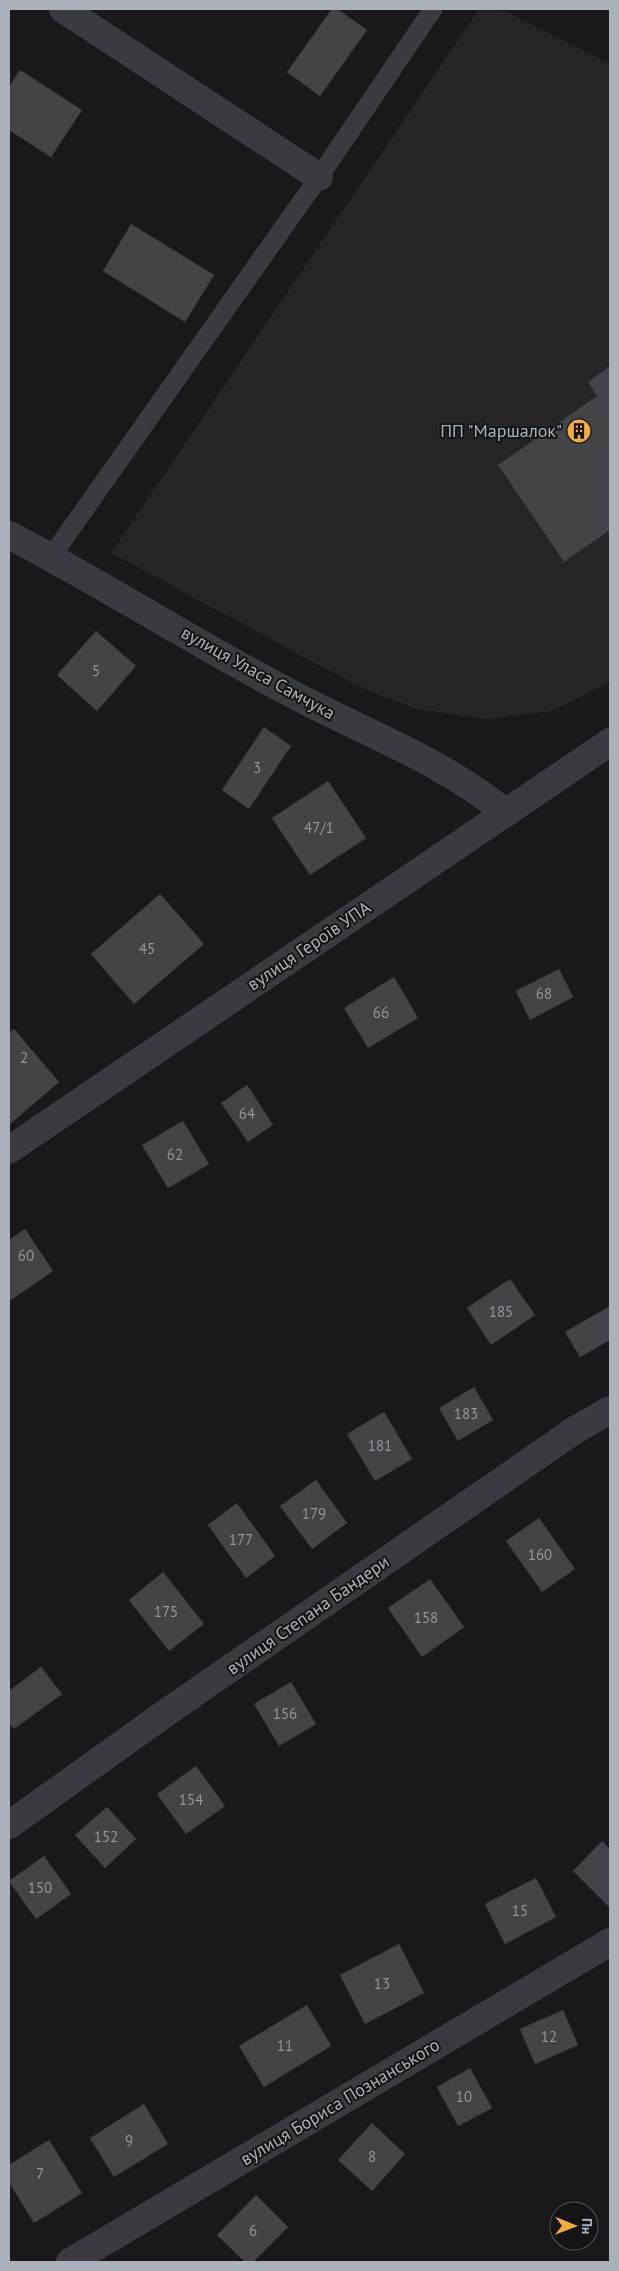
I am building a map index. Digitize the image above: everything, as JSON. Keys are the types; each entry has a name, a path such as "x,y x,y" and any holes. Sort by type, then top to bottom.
{"street":[{"path":"64,9 319,177"},
{"name":"вулиця Уласа Самчука","path":"9,535 291,693 438,767 480,792 506,813"},
{"name":"вулиця Героїв УПА","path":"9,1150 610,742"},
{"name":"вулиця Степана Бандери","path":"9,1826 170,1710 558,1441 610,1410"},
{"name":"вулиця Бориса Познанського","path":"70,2262 610,1942"}],"lane":[{"path":"51,557 319,177 433,9"}],"shaded area":[{"name":"ПП \"Маршалок\"","path":"479,9 500,9 610,64 610,682 554,711 487,719 415,709 357,686 111,553"}],"building":[{"path":"332,9 337,9 367,30 320,96 287,72"},
{"path":"20,70 82,110 51,157 9,130 9,87"},
{"path":"131,224 214,275 185,322 103,271"},
{"name":"ПП \"Маршалок\"","path":"610,366 610,530 564,562 498,465 597,396 588,382"},
{"path":"96,631 136,666 97,711 57,675"},
{"path":"264,727 291,746 249,809 222,790"},
{"path":"328,781 366,838 310,875 272,818"},
{"path":"160,894 204,944 134,1004 91,954"},
{"path":"559,969 573,997 530,1020 516,991"},
{"path":"394,977 418,1018 368,1048 344,1008"},
{"path":"14,1029 59,1082 9,1125 9,1033"},
{"path":"247,1085 273,1125 248,1142 221,1103"},
{"path":"183,1121 209,1164 168,1188 142,1145"},
{"path":"25,1229 53,1271 11,1300 9,1297 9,1240"},
{"path":"510,1279 535,1315 491,1345 467,1308"},
{"path":"610,1306 610,1340 580,1357 565,1332"},
{"path":"474,1387 493,1420 458,1441 439,1408"},
{"path":"384,1412 412,1459 375,1481 347,1434"},
{"path":"316,1480 347,1523 312,1549 280,1506"},
{"path":"237,1503 275,1556 246,1578 208,1525"},
{"path":"539,1518 575,1569 542,1592 506,1541"},
{"path":"163,1572 204,1624 169,1651 129,1600"},
{"path":"430,1579 464,1627 422,1657 388,1608"},
{"path":"41,1667 62,1694 14,1729 9,1723 9,1691"},
{"path":"291,1682 316,1724 279,1746 254,1704"},
{"path":"196,1766 225,1806 186,1834 157,1794"},
{"path":"107,1807 136,1839 105,1868 75,1835"},
{"path":"602,1841 610,1849 610,1908 573,1871"},
{"path":"44,1856 71,1894 36,1919 9,1881"},
{"path":"536,1878 556,1917 505,1944 485,1904"},
{"path":"399,1944 424,1993 365,2024 340,1975"},
{"path":"307,2005 331,2046 264,2087 239,2046"},
{"path":"563,2010 578,2045 535,2064 520,2029"},
{"path":"470,2068 492,2108 458,2126 437,2087"},
{"path":"144,2104 168,2144 114,2177 90,2138"},
{"path":"372,2123 405,2154 372,2191 338,2160"},
{"path":"49,2140 82,2193 34,2223 9,2182 9,2165"},
{"path":"256,2195 288,2227 253,2262 245,2262 217,2235"}],"place":[{"name":"ПП \"Маршалок\"","path":"579,431"}]}
